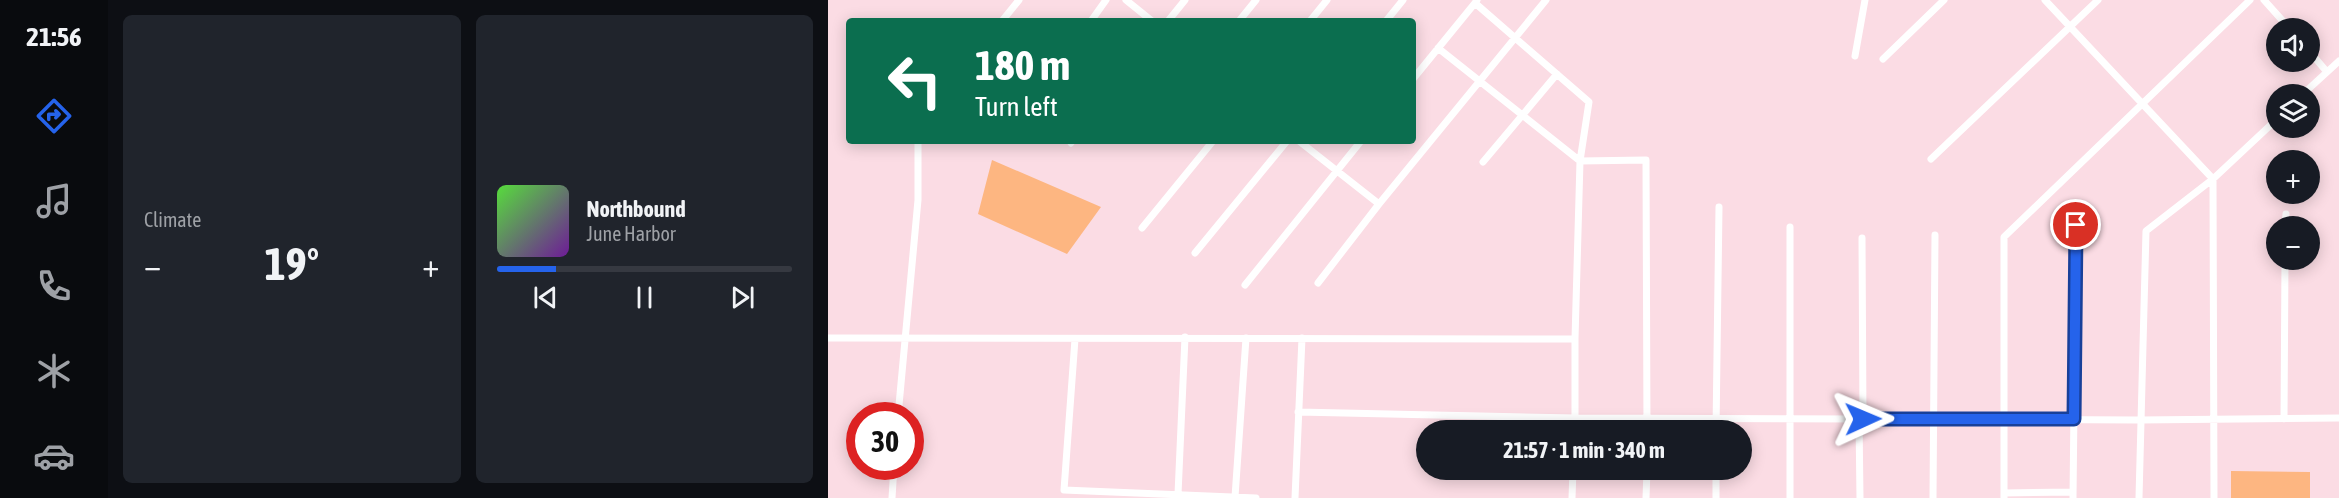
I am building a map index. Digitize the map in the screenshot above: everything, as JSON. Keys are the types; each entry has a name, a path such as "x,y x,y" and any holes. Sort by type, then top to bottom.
{"street":[{"path":"1004,18 1019,0"},
{"path":"1093,18 1106,0"},
{"path":"1126,0 1148,18"},
{"path":"1170,18 1185,0"},
{"path":"1241,18 1256,0"},
{"path":"1312,18 1327,0"},
{"path":"1388,18 1403,0"},
{"path":"1318,283 1378,204 1546,0"},
{"path":"1855,56 1865,0"},
{"path":"1883,59 1944,0"},
{"path":"2045,0 2213,179 2214,498"},
{"path":"1931,159 2098,0"},
{"path":"2076,225 2073,495 2004,495 2004,237 2250,0"},
{"path":"2264,0 2280,18"},
{"path":"1416,75 1476,2 1589,102 1580,161 1575,418"},
{"path":"1438,48 1580,161 1646,160 1647,419"},
{"path":"2314,84 2339,61"},
{"path":"2320,64 2327,72"},
{"path":"1483,162 1557,74"},
{"path":"2139,498 2146,231 2213,179 2266,129"},
{"path":"899,402 903,338 918,200 918,144"},
{"path":"1142,228 1211,144"},
{"path":"1195,253 1285,144"},
{"path":"1303,144 1378,204"},
{"path":"1245,285 1359,144"},
{"path":"1716,418 1719,207"},
{"path":"1790,227 1790,498"},
{"path":"1933,498 1935,235"},
{"path":"1860,498 1862,238"},
{"path":"2284,419 2285,270"},
{"path":"828,338 1575,339"},
{"path":"1178,494 1185,338"},
{"path":"1234,497 1246,338"},
{"path":"1295,498 1302,338"},
{"path":"1075,339 1064,490 1256,498"},
{"path":"1298,412 1647,419 2215,420 2339,418"},
{"path":"892,498 893,480"},
{"path":"1572,498 1573,480"},
{"path":"1646,498 1647,480"},
{"path":"1716,480 1716,498"}],"shaded area":[{"path":"992,160 1101,207 1067,254 978,214"},
{"path":"2231,471 2310,472 2310,498 2231,498"}],"route":[{"path":"1863,419 2074,419 2076,225"}]}
